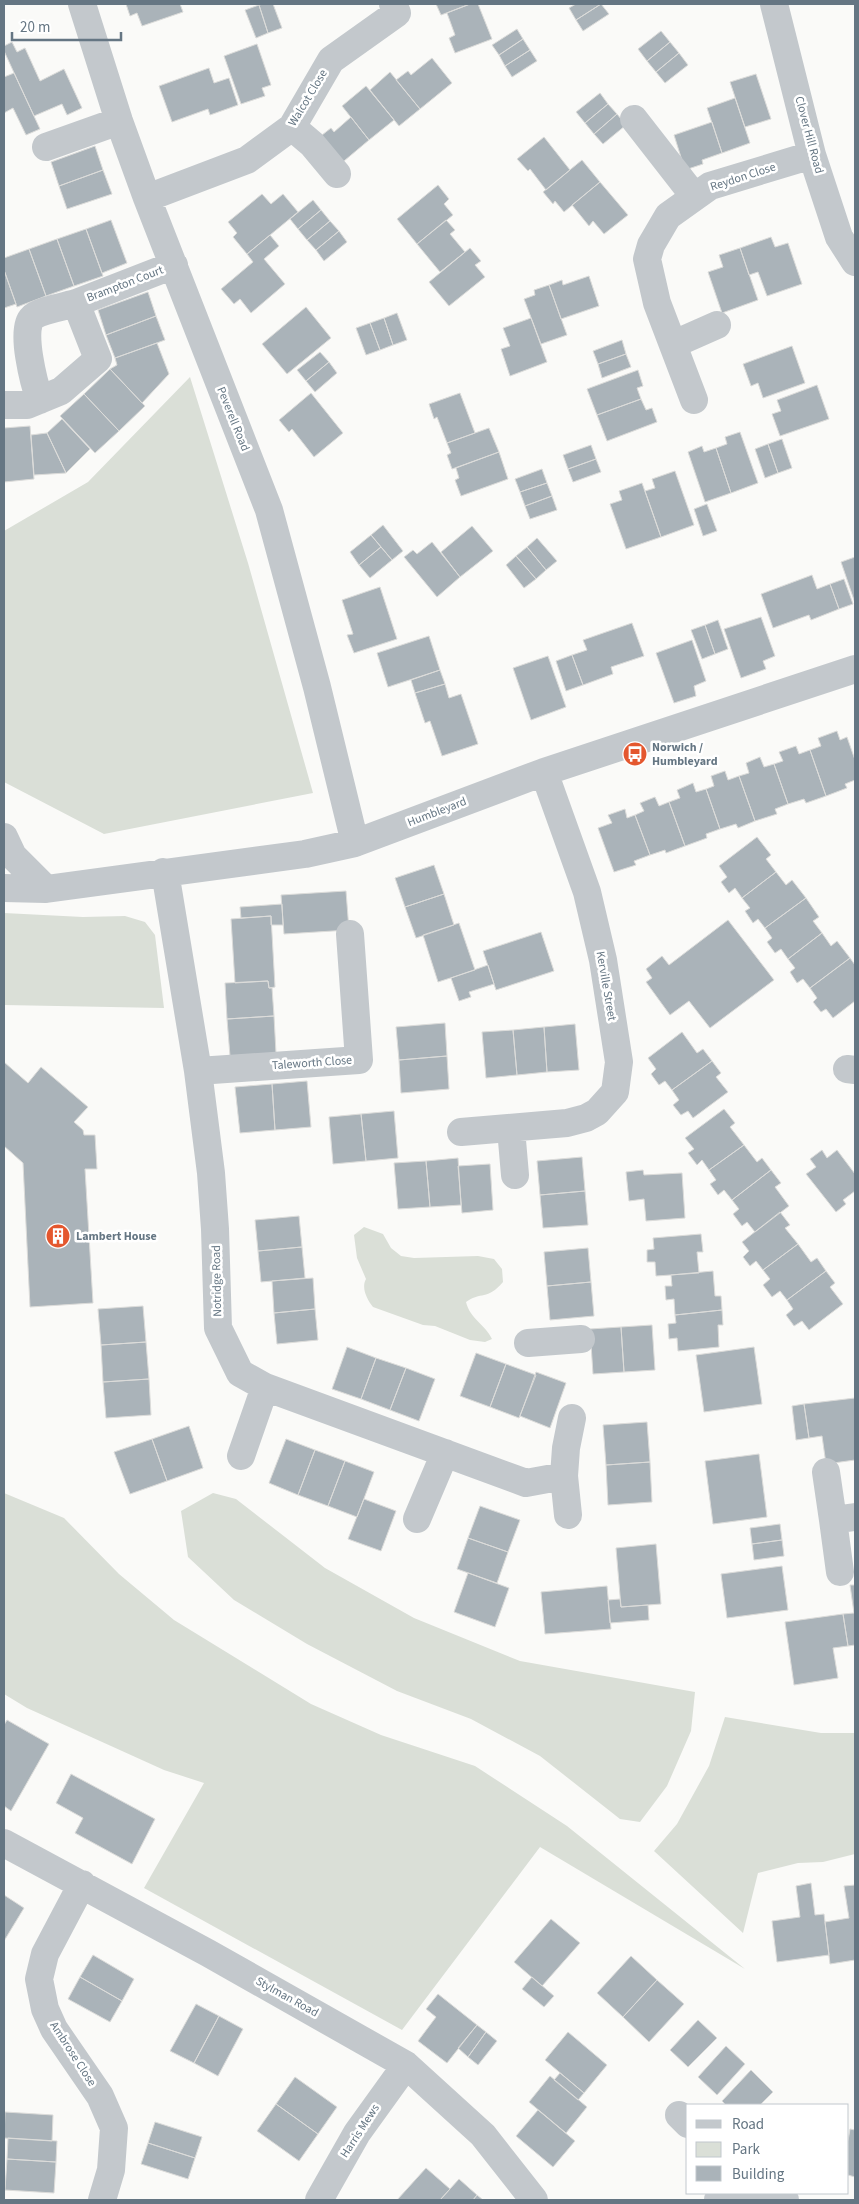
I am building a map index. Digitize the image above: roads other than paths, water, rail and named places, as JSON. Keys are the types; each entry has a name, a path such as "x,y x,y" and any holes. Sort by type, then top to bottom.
{"street":[{"name":"Peverell Road","path":"82,4 119,120 147,198 269,510 317,687 355,843"},
{"name":"Walcot Close","path":"147,198 247,160 292,127 331,60 397,13 393,4"},
{"name":"Clover Hill Road","path":"774,4 812,155 839,237 855,262"},
{"path":"634,119 694,196"},
{"path":"46,147 119,120"},
{"path":"292,127 312,144 337,174"},
{"name":"Reydon Close","path":"694,400 657,303 647,259 651,244 668,216 710,186 812,155"},
{"name":"Brampton Court","path":"40,400 32,380 28,324 33,316 76,304 174,265"},
{"name":"Brampton Court","path":"4,405 27,404 61,391 98,359 76,304"},
{"path":"674,344 717,325"},
{"name":"Humbleyard","path":"4,888 46,889 305,854 355,843 544,772 855,669"},
{"name":"Kerville Street","path":"461,1132 567,1123 586,1118 597,1112 615,1092 619,1062 603,960 587,892 544,772"},
{"path":"4,837 13,856 46,889"},
{"name":"Notridge Road","path":"163,872 167,884 198,1071 212,1182 218,1328 240,1373 265,1388 526,1482 564,1476"},
{"name":"Taleworth Close","path":"198,1071 359,1060 350,934"},
{"path":"511,1128 514,1175"},
{"path":"528,1343 581,1339"},
{"path":"241,1456 265,1388"},
{"path":"568,1515 564,1476 566,1448 572,1418"},
{"path":"417,1519 445,1453"},
{"path":"826,1472 844,1519 840,1572"},
{"name":"Stylman Road","path":"4,1843 82,1884 406,2065 483,2135 534,2200"},
{"name":"Ambrose Close","path":"82,1884 45,1954 39,1979 45,2009 54,2029 100,2096 114,2128 110,2170 102,2200"},
{"name":"Harris Mews","path":"319,2200 357,2133 406,2065"},
{"path":"751,2194 784,2200"}],"place":[{"name":"Norwich / Humbleyard","path":"635,754"},
{"name":"Lambert House","path":"58,1236"}]}
